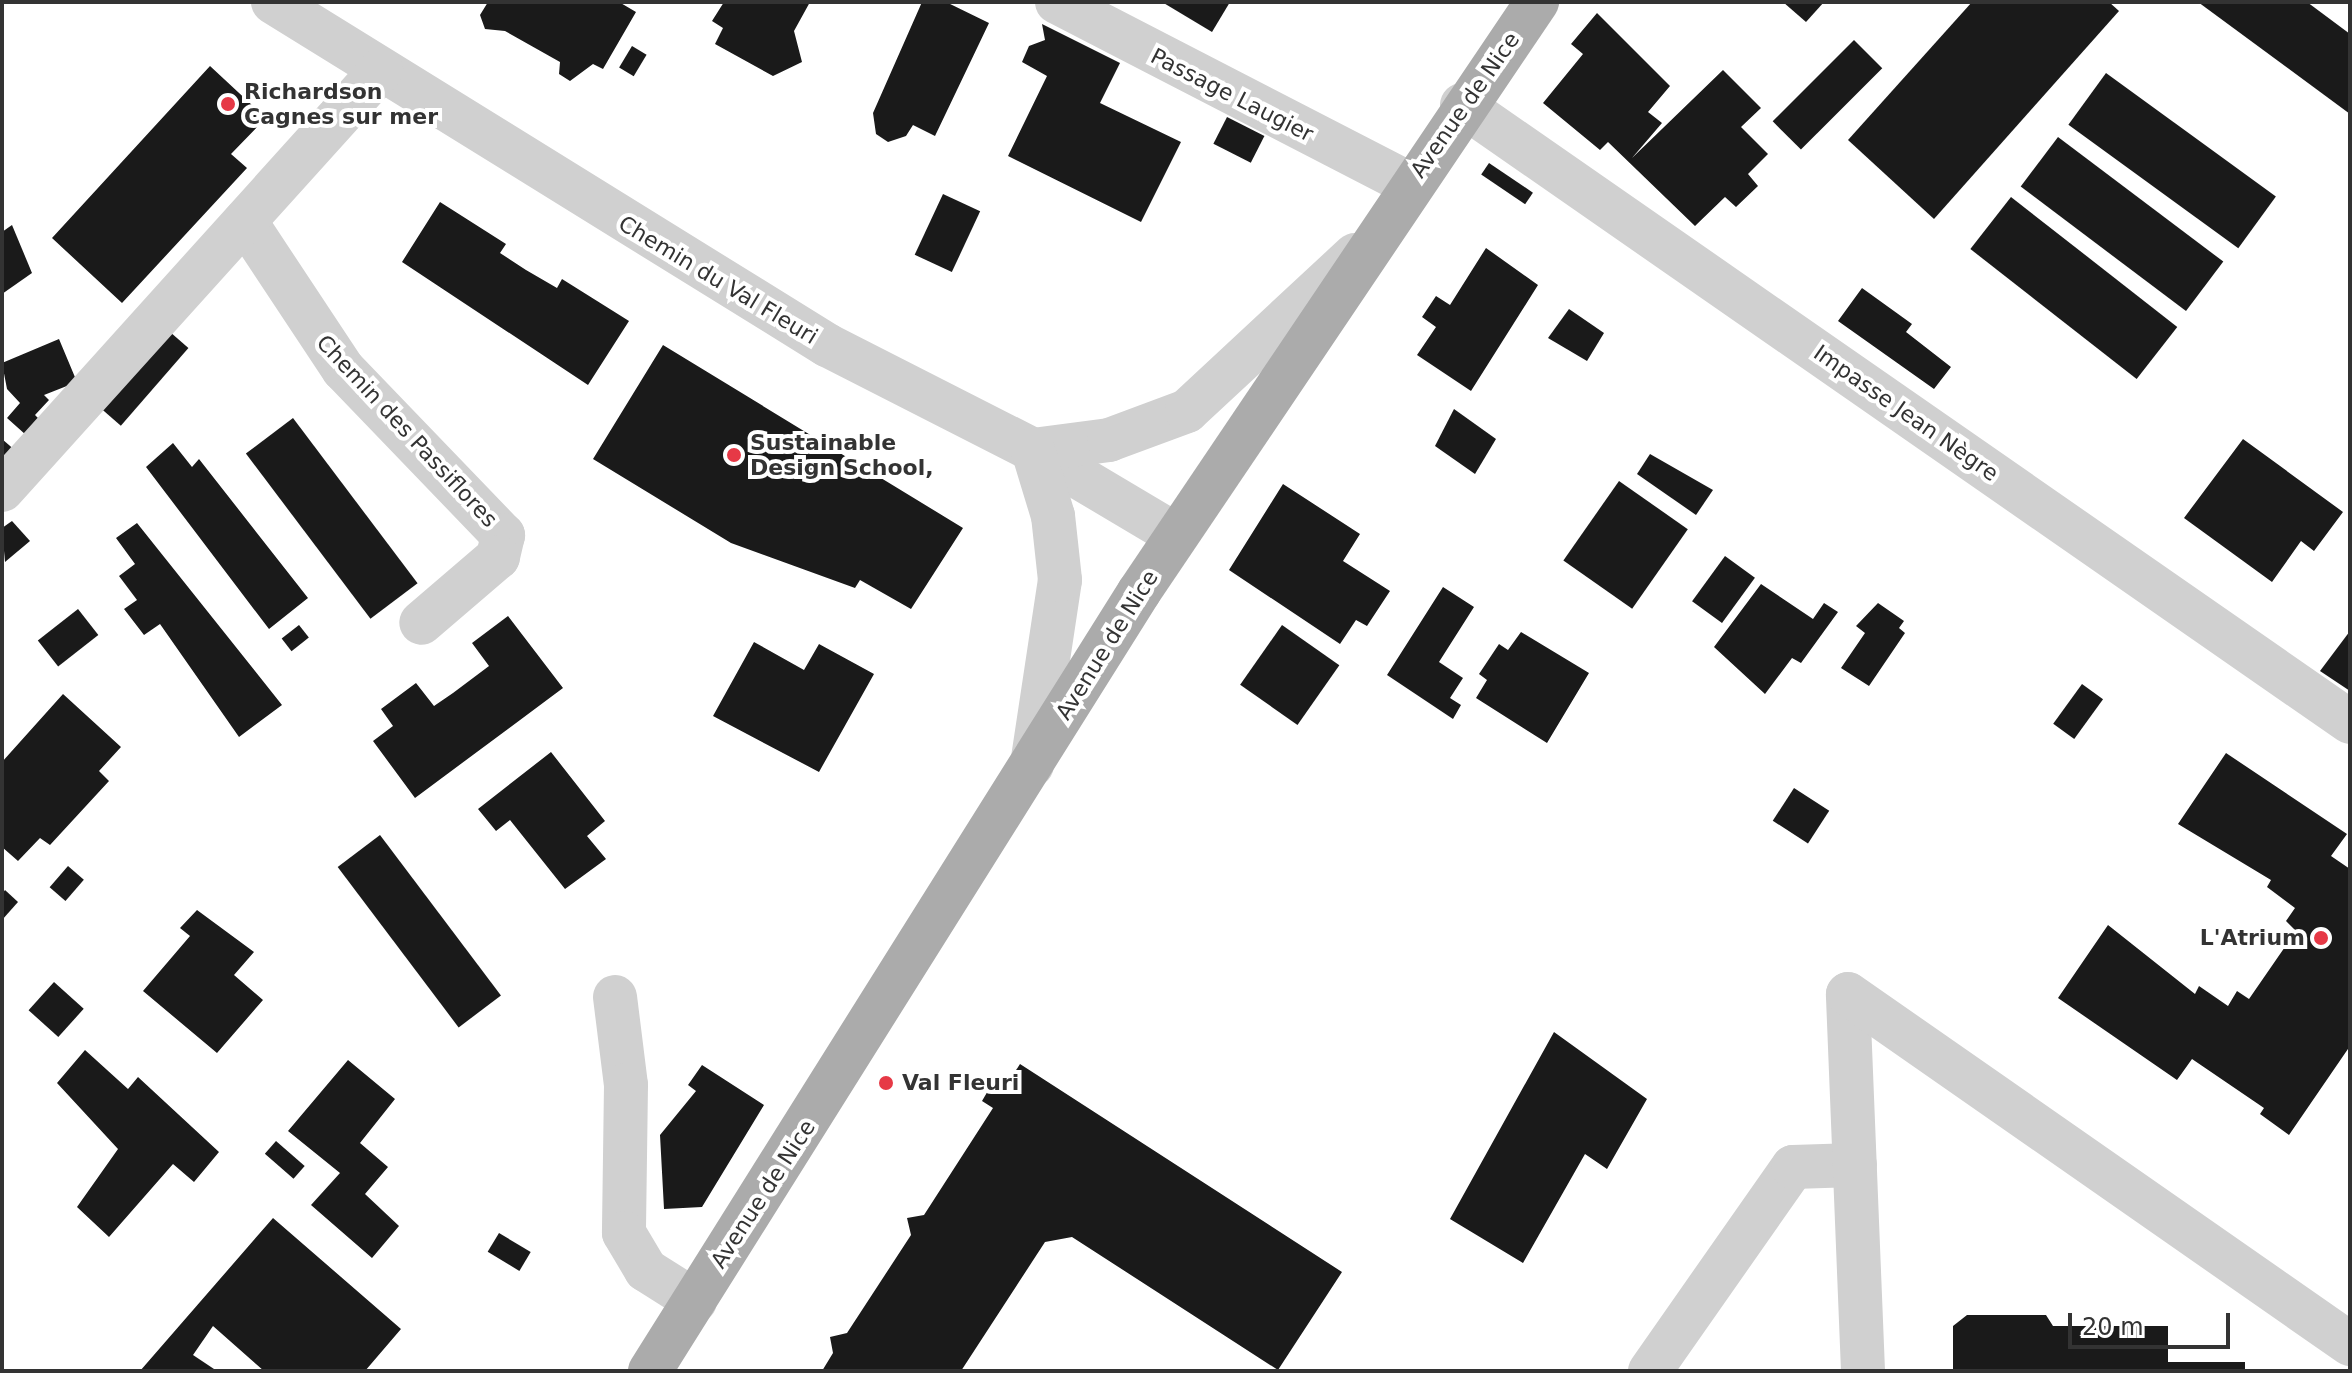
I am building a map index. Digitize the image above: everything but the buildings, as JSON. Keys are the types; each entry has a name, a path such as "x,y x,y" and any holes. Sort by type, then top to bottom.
{"main road":[{"name":"Avenue de Nice","path":"650,1371 1176,535 1462,105 1537,2"}],"street":[{"name":"Chemin du Val Fleuri","path":"273,2 827,345 1033,450 1176,535"},
{"name":"Passage Laugier","path":"1057,2 1410,184"},
{"path":"2,490 381,70"},
{"name":"Impasse Jean Nègre","path":"1462,105 2350,722"},
{"name":"Chemin des Passiflores","path":"245,221 343,369 503,535 498,557 421,623"},
{"path":"1032,766 1060,580 1053,516 1033,450 1109,440 1187,411 1380,231"},
{"path":"1863,1371 1848,994 2350,1344"},
{"path":"615,997 626,1085 624,1233 646,1270 695,1301"},
{"path":"1650,1371 1793,1167 1855,1165"}],"place":[{"name":"Richardson Cagnes sur mer","path":"228,104"},
{"name":"Sustainable Design School,","path":"734,455"},
{"name":"L'Atrium","path":"2321,938"},
{"name":"Val Fleuri","path":"886,1083"}]}
